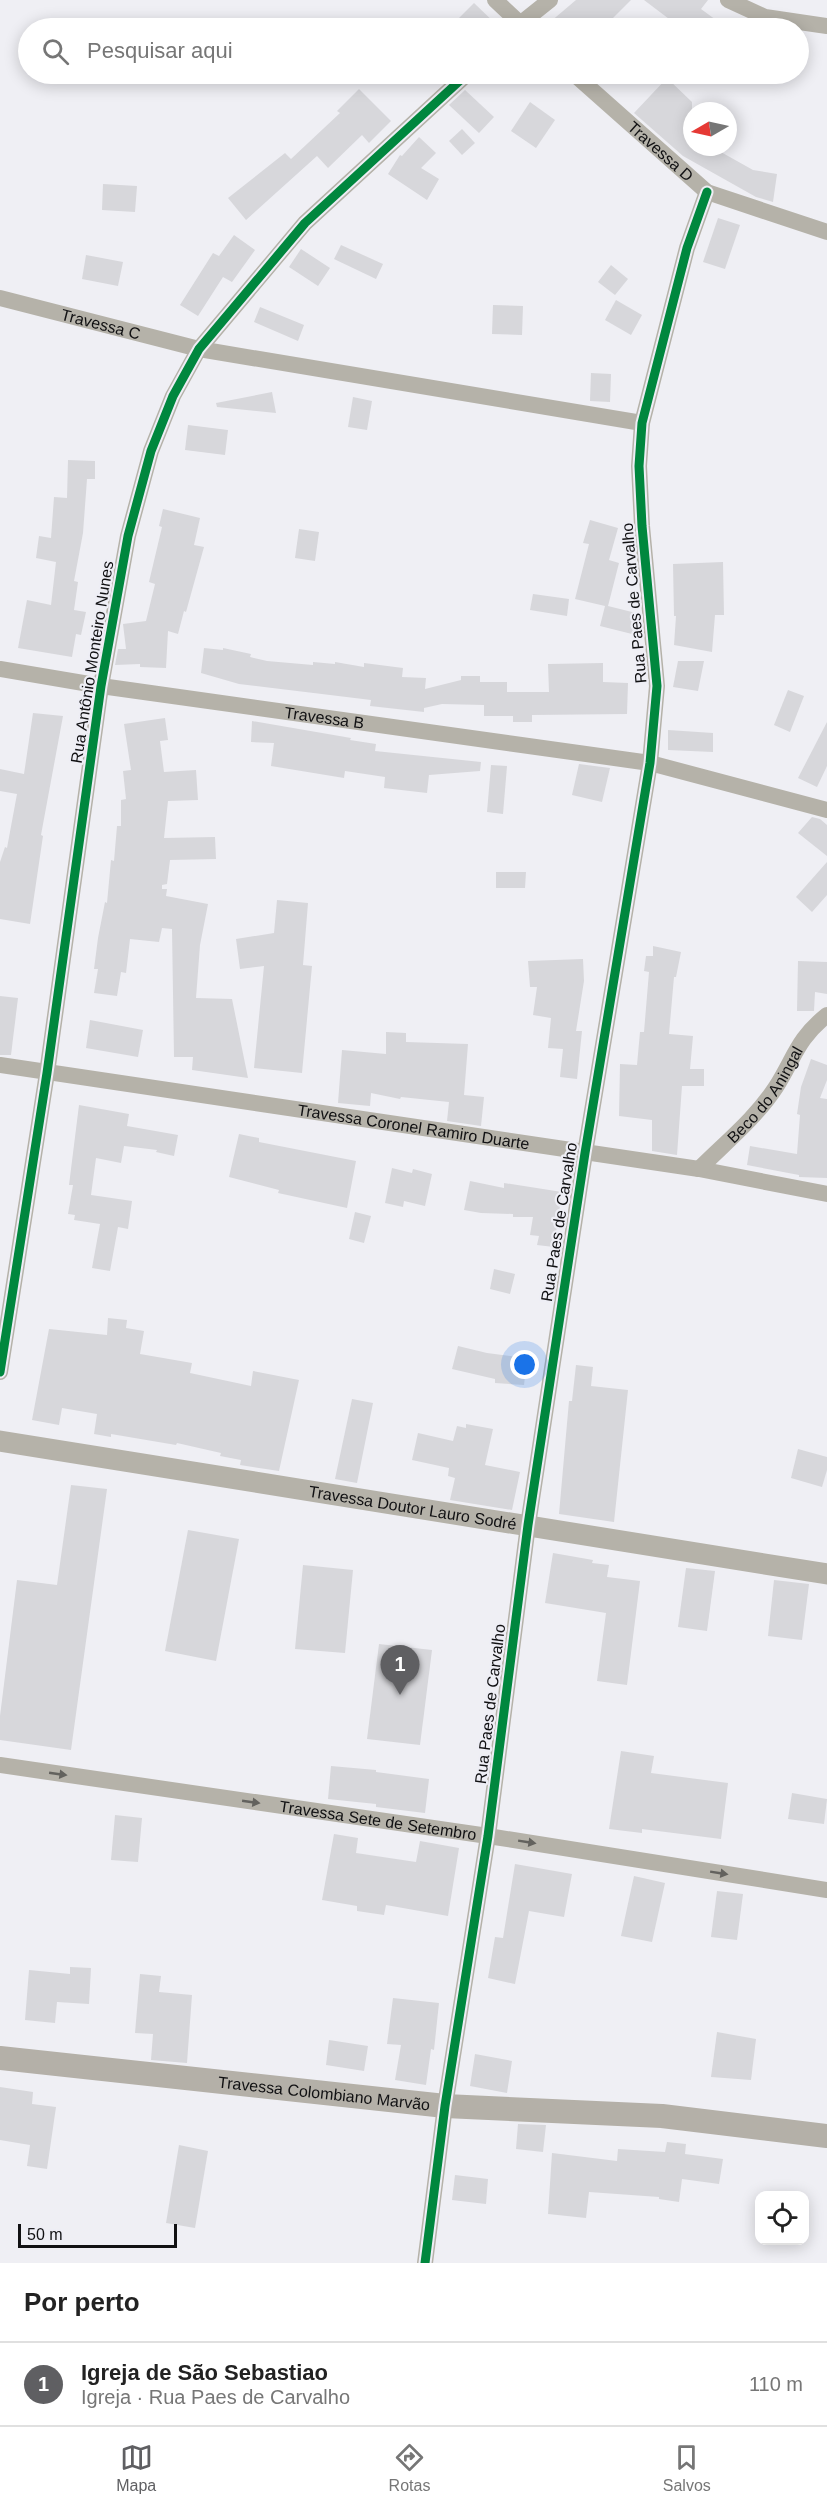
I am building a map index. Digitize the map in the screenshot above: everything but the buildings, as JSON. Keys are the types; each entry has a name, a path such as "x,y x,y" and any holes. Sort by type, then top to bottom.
{"main road":[{"name":"Travessa Colombiano Marvão","path":"0,2058 445,2106 662,2116 827,2136"}],"street":[{"path":"495,0 512,18"},
{"path":"530,18 550,0"},
{"path":"728,0 772,18"},
{"path":"809,23 827,26"},
{"name":"Rua Antônio Monteiro Nunes","path":"0,1372 47,1073 101,686 128,536 151,451 173,396 199,349 306,223 456,84"},
{"name":"Travessa D","path":"585,84 707,192 827,232"},
{"name":"Rua Paes de Carvalho","path":"425,2263 445,2106 488,1836 528,1525 585,1153 650,764 657,686 639,466 642,423 687,248 707,192"},
{"name":"Travessa C","path":"0,298 199,349 642,423"},
{"name":"Travessa B","path":"0,669 101,686 650,764 827,810"},
{"name":"Beco do Aningal","path":"699,1169 754,1115 776,1086 800,1041 827,1015"},
{"name":"Travessa Coronel Ramiro Duarte","path":"0,1065 699,1169 827,1194"},
{"name":"Travessa Doutor Lauro Sodré","path":"0,1441 827,1574"},
{"name":"Travessa Sete de Setembro","path":"0,1765 488,1836 827,1890"}],"cycle path":[{"path":"0,1372 47,1073 101,686 128,536 151,451 173,396 199,349 305,223 456,84"},
{"path":"425,2263 445,2106 488,1836 528,1525 585,1153 650,763 657,686 642,526 639,466 642,423 687,248 707,192"}],"place":[{"name":"Igreja de São Sebastiao","path":"400,1695"}]}
